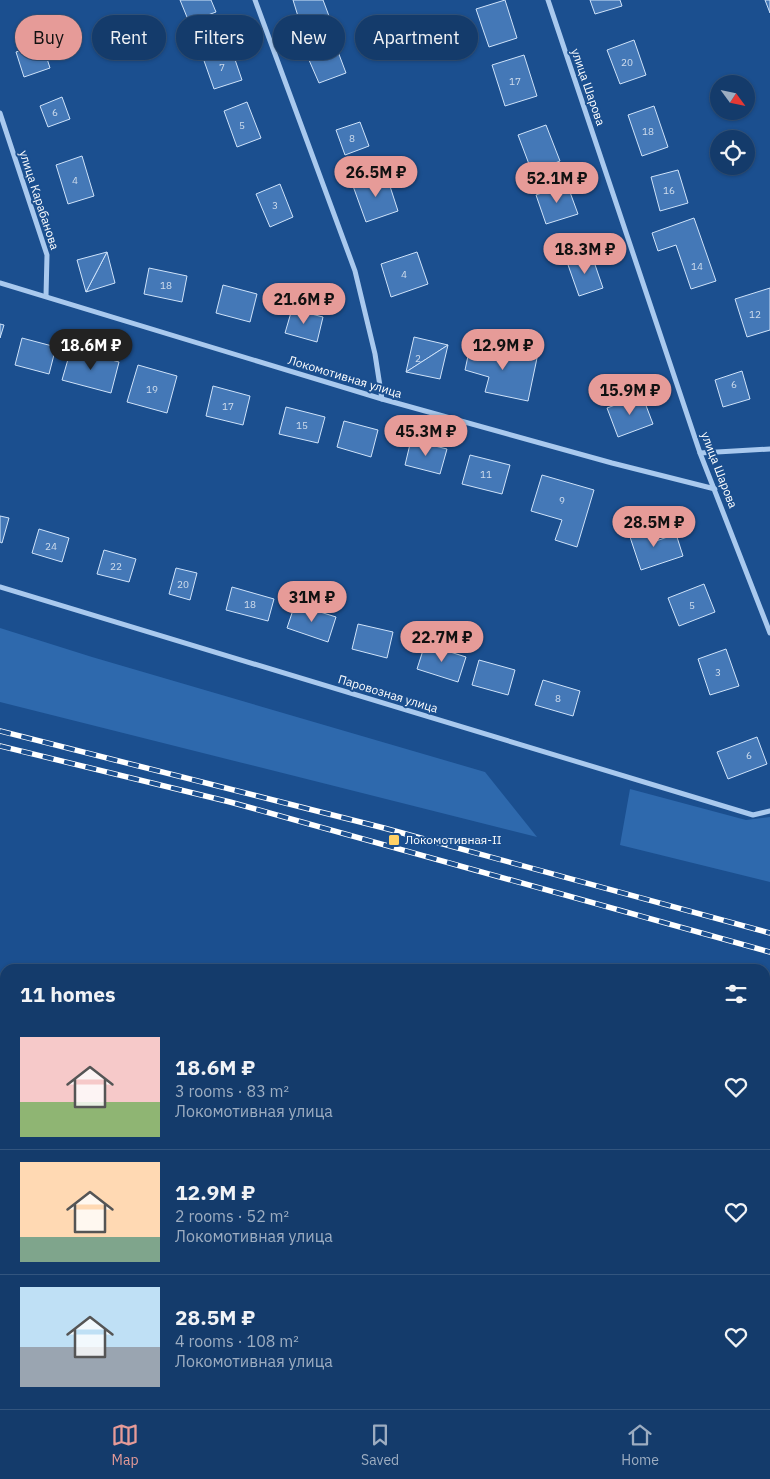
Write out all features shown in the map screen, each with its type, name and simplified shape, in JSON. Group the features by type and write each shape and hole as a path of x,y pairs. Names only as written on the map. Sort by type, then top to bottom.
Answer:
{"street":[{"path":"255,0 355,271 375,354 382,399"},
{"name":"улица Шарова","path":"548,0 700,453 770,633"},
{"name":"улица Карабанова","path":"0,112 47,255 46,296"},
{"name":"Локомотивная улица","path":"0,283 382,399 612,463 715,489"},
{"path":"700,453 770,449"},
{"name":"Паровозная улица","path":"0,587 753,815 770,811"}],"shaded area":[{"path":"0,628 92,657 485,772 537,837 0,702"},
{"path":"630,789 746,820 770,817 770,882 620,845"}],"building":[{"path":"180,0 211,0 216,12 208,15 186,15"},
{"path":"293,0 323,0 329,15 298,15"},
{"path":"505,0 517,38 489,47 476,9"},
{"path":"590,0 620,0 622,6 595,14"},
{"path":"765,0 770,0 770,13"},
{"path":"634,40 646,75 620,84 607,50"},
{"path":"524,55 537,96 505,106 492,65"},
{"path":"19,60 47,60 50,68 24,77"},
{"path":"204,60 235,60 242,80 214,89"},
{"path":"309,60 341,60 346,73 319,83"},
{"path":"62,97 70,119 48,127 40,106"},
{"path":"247,102 261,138 237,147 224,111"},
{"path":"654,106 668,147 642,156 628,115"},
{"path":"360,122 369,146 345,155 336,130"},
{"path":"546,125 560,161 532,172 518,135"},
{"path":"82,156 94,196 68,204 56,165"},
{"path":"678,170 688,203 660,211 651,177"},
{"path":"386,174 398,211 366,222 353,186"},
{"path":"280,184 293,217 270,227 256,194"},
{"path":"567,184 578,214 546,224 536,195"},
{"path":"694,218 716,281 691,289 676,245 658,251 652,233"},
{"path":"107,252 115,283 86,292"},
{"path":"107,252 86,292 77,260"},
{"path":"417,252 428,284 391,297 381,264"},
{"path":"591,253 603,288 579,296 567,262"},
{"path":"149,268 187,276 182,302 144,294"},
{"path":"223,285 257,294 250,322 216,313"},
{"path":"770,288 770,330 747,337 735,299"},
{"path":"292,309 323,317 317,342 285,333"},
{"path":"0,324 4,325 0,338"},
{"path":"414,337 448,345 406,372"},
{"path":"22,338 56,347 49,374 15,365"},
{"path":"471,342 537,358 528,401 485,392 489,377 465,370"},
{"path":"448,345 440,379 406,372"},
{"path":"71,349 119,362 111,393 62,380"},
{"path":"138,365 177,376 167,413 127,402"},
{"path":"742,371 750,399 723,407 715,380"},
{"path":"213,386 250,396 243,425 206,416"},
{"path":"642,395 653,424 618,437 607,408"},
{"path":"286,407 325,417 318,443 279,434"},
{"path":"344,421 378,430 371,457 337,447"},
{"path":"411,440 447,449 440,474 405,465"},
{"path":"470,455 510,465 502,494 462,484"},
{"path":"542,475 594,490 577,547 555,540 562,520 531,511"},
{"path":"0,516 9,518 2,543 0,542"},
{"path":"647,524 653,542 676,534 683,556 641,570 628,531"},
{"path":"39,529 69,538 62,562 32,553"},
{"path":"104,550 136,559 129,582 97,574"},
{"path":"176,568 197,573 190,600 169,594"},
{"path":"704,584 715,612 679,626 668,598"},
{"path":"232,587 274,599 268,621 226,610"},
{"path":"295,604 336,617 328,642 287,628"},
{"path":"358,624 393,632 387,658 352,649"},
{"path":"425,644 466,657 458,682 417,669"},
{"path":"726,649 739,686 710,695 698,659"},
{"path":"479,660 515,670 508,695 472,685"},
{"path":"543,680 580,691 573,716 535,705"},
{"path":"757,737 767,764 728,779 717,752"}],"railway":[{"path":"0,731 384,828 770,933"},
{"path":"0,746 230,802 770,952"}],"place":[{"name":"Локомотивная-II","path":"394,840"}]}
